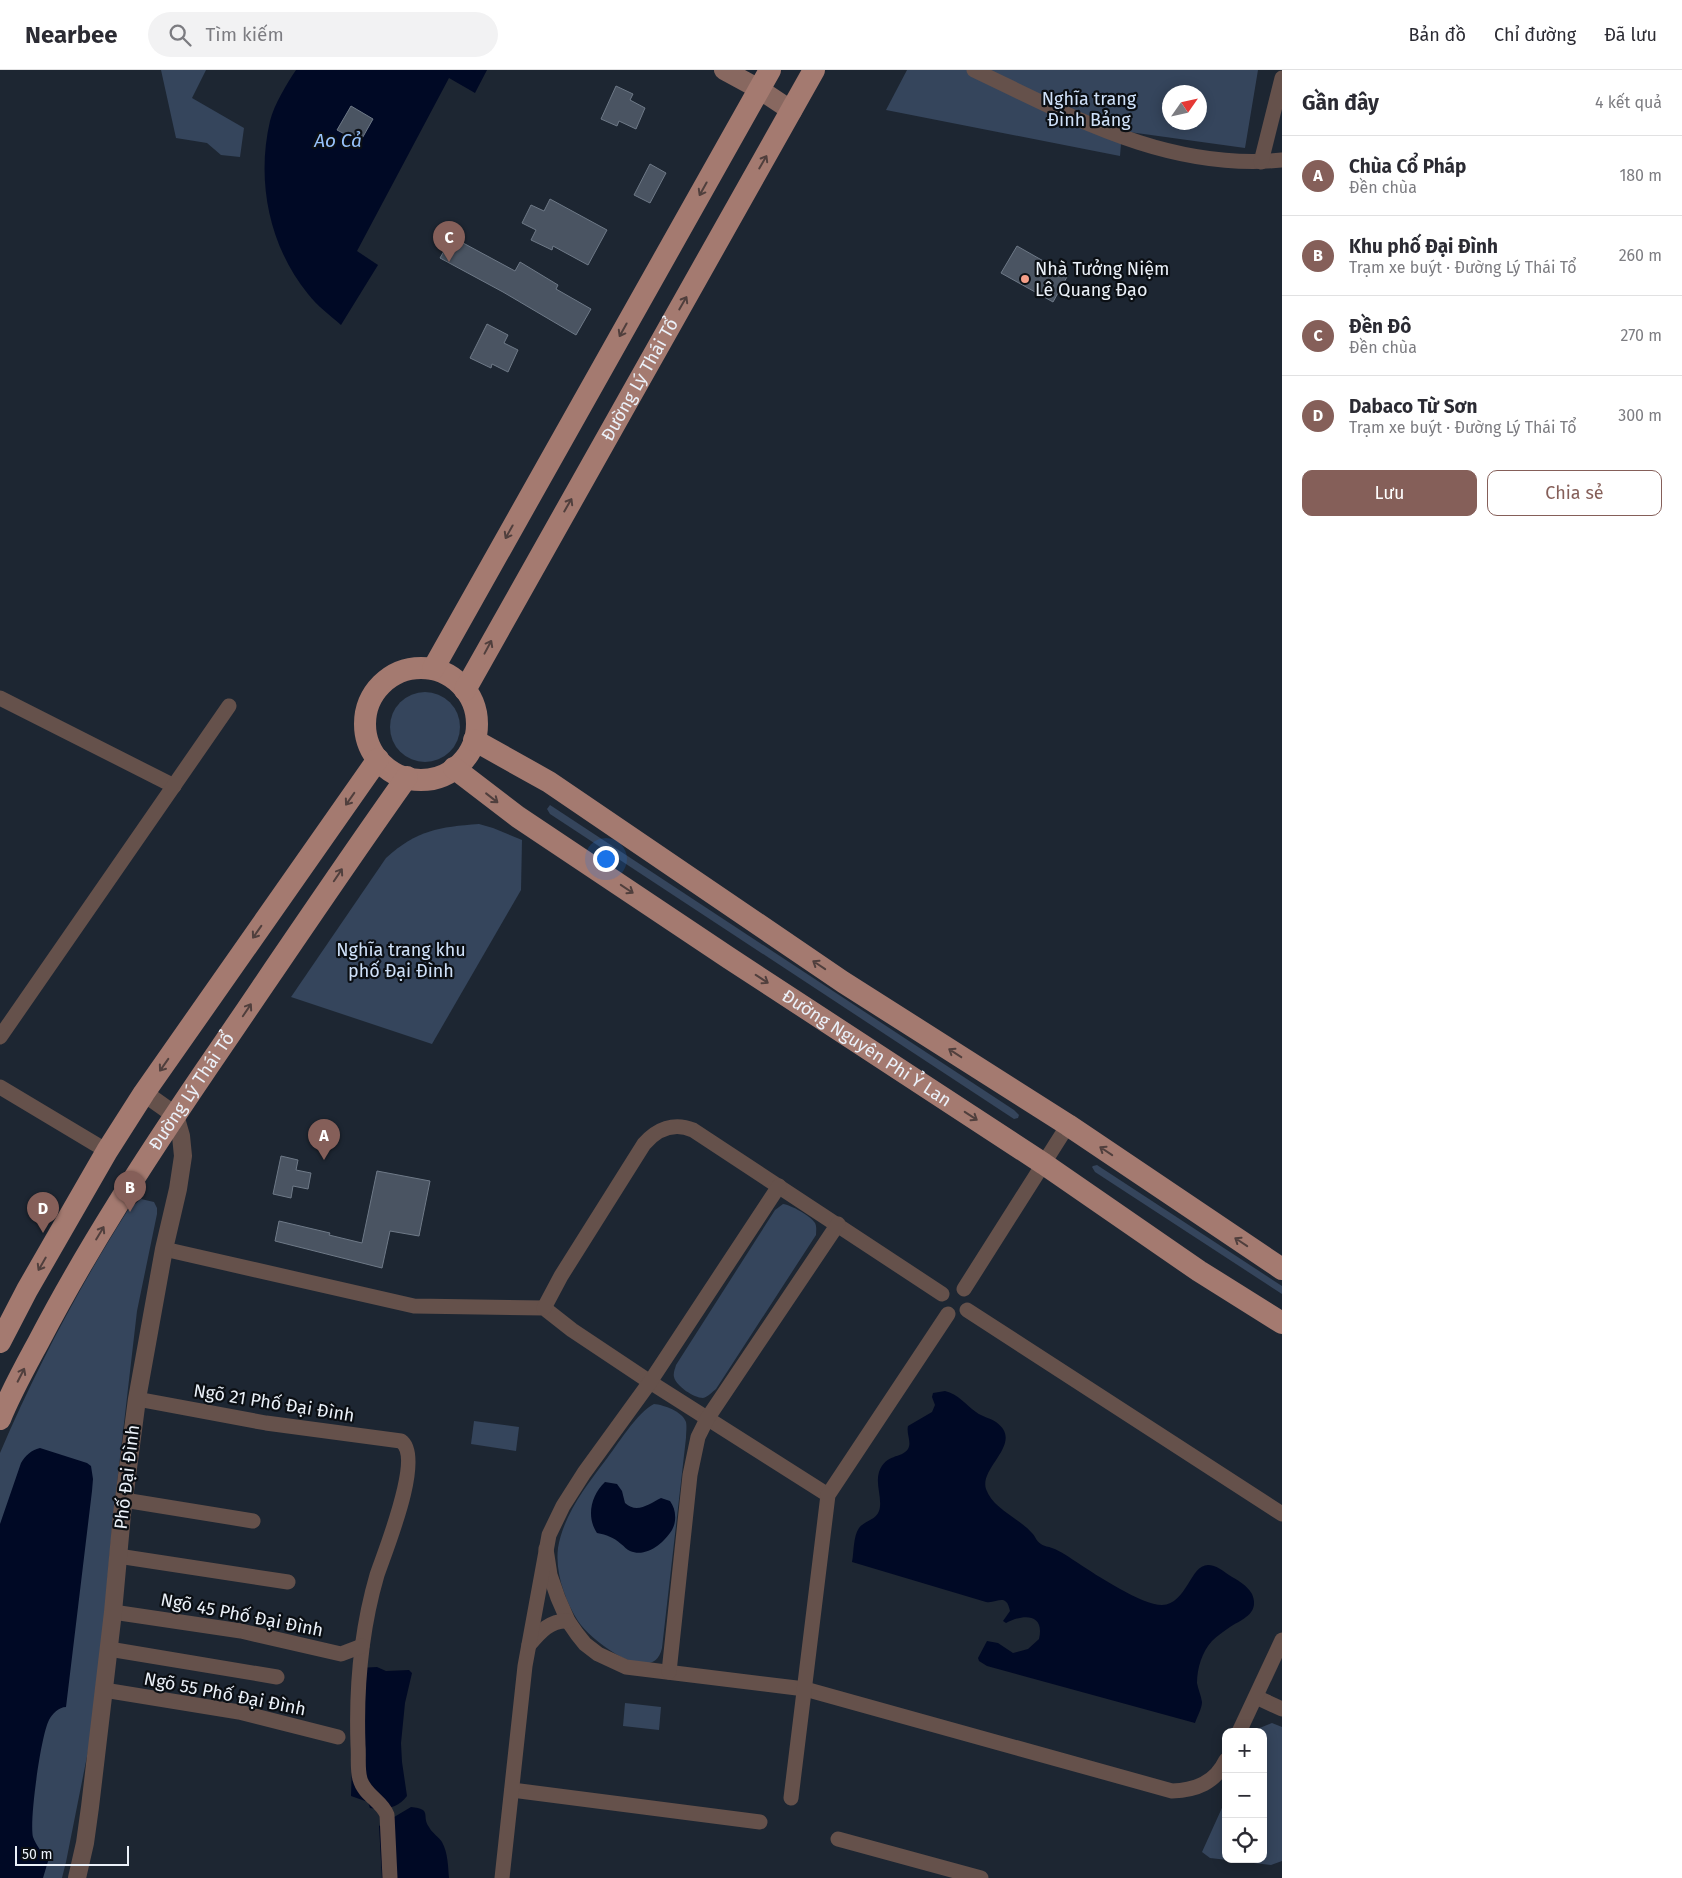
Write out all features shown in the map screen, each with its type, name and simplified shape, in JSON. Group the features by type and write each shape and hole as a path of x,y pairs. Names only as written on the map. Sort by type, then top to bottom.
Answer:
{"main road":[{"path":"724,70 765,80 792,110"},
{"name":"Đường Lý Thái Tổ","path":"465,690 814,70"},
{"path":"433,669 765,80"},
{"path":"410,669 433,669 451,677 465,690 475,710 476,729 474,740 465,758 454,768 434,778 406,777 391,770 378,759 367,739 365,728 367,710 373,694 384,682 399,672 410,669"},
{"path":"474,740 548,782 843,982 1068,1126 1282,1269"},
{"name":"Đường Lý Thái Tổ","path":"0,1342 27,1290 107,1151 144,1093 378,759"},
{"name":"Đường Nguyên Phi Ỷ Lan","path":"454,768 518,817 738,964 1044,1164 1199,1270 1282,1323"},
{"name":"Đường Lý Thái Tổ","path":"0,1420 62,1295 114,1210 175,1115 406,777"}],"street":[{"path":"974,70 1094,127 1168,152 1229,162 1282,160"},
{"path":"1261,162 1282,78"},
{"path":"0,698 174,786"},
{"path":"0,1037 229,706"},
{"path":"0,1086 107,1151"},
{"path":"144,1093 175,1115"},
{"name":"Phố Đại Đình","path":"77,1878 85,1844 137,1400 183,1156 175,1115"},
{"path":"544,1308 561,1276 639,1152 650,1137 666,1128 677,1126 694,1130 942,1294"},
{"path":"964,1289 1068,1126"},
{"path":"502,1878 525,1666 549,1535 584,1473 650,1382 779,1186"},
{"path":"669,1672 690,1475 698,1437 707,1419 838,1224"},
{"path":"164,1249 414,1306 544,1308 572,1330 650,1382 828,1495"},
{"path":"954,1286 964,1289 969,1296 967,1310 960,1315 948,1314 941,1304 942,1294 945,1290 954,1286"},
{"path":"967,1310 1282,1514"},
{"path":"792,1798 828,1495 948,1314"},
{"name":"Ngõ 21 Phố Đại Đình","path":"137,1400 266,1422 401,1441 405,1444 409,1455 404,1494 377,1576 363,1632 362,1646"},
{"path":"124,1500 253,1521"},
{"path":"546,1550 550,1575 568,1621 585,1644 598,1654 626,1667 805,1689 1172,1792 1191,1790 1209,1781 1222,1767"},
{"path":"118,1556 288,1582"},
{"name":"Ngõ 45 Phố Đại Đình","path":"113,1612 241,1631 341,1654 362,1646"},
{"path":"529,1646 547,1626 555,1622 568,1621"},
{"path":"1241,1728 1256,1697 1277,1668 1282,1640"},
{"path":"362,1646 357,1722 360,1778 363,1788 384,1807 387,1815 390,1878"},
{"path":"109,1648 278,1676"},
{"name":"Ngõ 55 Phố Đại Đình","path":"104,1690 238,1712 338,1737"},
{"path":"1256,1697 1282,1709"},
{"path":"512,1790 760,1822"},
{"path":"838,1839 981,1878"}],"green space":[{"path":"161,70 206,70 192,98 244,128 240,157 221,155 207,143 176,138"},
{"name":"Nghĩa trang Đình Bảng","path":"907,70 1258,70 1245,148 1122,131 1120,156 886,110"},
{"path":"432,692 445,698 454,707 458,713 460,727 458,741 450,752 439,760 418,762 411,760 400,752 392,741 390,720 392,713 400,702 411,694"},
{"path":"550,805 1014,1110 1019,1115 1018,1118 1014,1119 550,814 547,809"},
{"name":"Nghĩa trang khu phố Đại Đình","path":"479,824 522,840 521,890 432,1044 291,997 386,858 408,841 429,832"},
{"path":"1097,1165 1282,1286 1282,1294 1095,1172 1092,1167"},
{"path":"141,1199 154,1202 157,1214 137,1311 113,1518 96,1711 66,1862 62,1878 0,1878 0,1453 28,1390 75,1299 128,1210"},
{"path":"783,1204 791,1206 813,1220 816,1226 816,1235 716,1389 703,1398 695,1396 682,1388 675,1380 676,1365 775,1210"},
{"path":"654,1404 667,1407 684,1418 686,1422 686,1438 662,1648 656,1659 647,1664 621,1657 594,1639 584,1629 573,1613 565,1595 557,1557 565,1524 576,1502 628,1430 641,1414"},
{"path":"474,1421 519,1427 516,1451 471,1444"},
{"path":"625,1703 661,1707 659,1730 623,1726"},
{"path":"1272,1723 1282,1727 1282,1861 1271,1865 1254,1863 1267,1863 1267,1728 1260,1728"},
{"path":"1222,1808 1222,1859 1210,1858 1202,1852"}],"water":[{"name":"Ao Cả","path":"296,70 487,70 475,93 449,78 357,251 378,265 341,325 319,306 295,275 275,234 269,212 265,167 270,121 278,101"},
{"path":"945,1391 958,1397 978,1414 996,1422 1004,1430 1006,1438 1004,1447 989,1472 986,1489 989,1496 1000,1508 1027,1528 1038,1542 1044,1546 1055,1549 1131,1595 1153,1604 1162,1605 1170,1603 1183,1592 1197,1571 1208,1565 1222,1570 1242,1583 1250,1591 1254,1601 1252,1611 1214,1639 1208,1645 1203,1655 1199,1666 1197,1683 1202,1704 1195,1723 987,1666 979,1661 978,1658 987,1641 998,1643 1013,1653 1028,1649 1039,1639 1040,1630 1036,1620 1025,1617 1006,1623 1003,1621 1010,1611 1004,1600 986,1602 852,1562 857,1531 879,1511 878,1477 882,1466 889,1459 902,1454 908,1449 908,1426 932,1412 935,1405 932,1397 933,1393"},
{"path":"40,1448 91,1466 92,1491 66,1707 54,1713 49,1720 39,1759 34,1797 33,1837 40,1849 49,1858 43,1878 0,1878 0,1524 21,1463 34,1450"},
{"path":"605,1482 617,1484 622,1491 625,1503 634,1508 643,1507 661,1498 670,1501 675,1511 675,1523 664,1540 648,1551 636,1553 613,1538 597,1533 592,1520 592,1506 596,1493"},
{"path":"377,1667 386,1671 409,1670 412,1673 405,1703 401,1743 407,1796 395,1806 380,1809 370,1808 368,1802 351,1796 354,1701 358,1668"},
{"path":"411,1807 424,1811 429,1827 442,1842 447,1855 449,1878 382,1878 379,1826"}],"building":[{"path":"616,86 633,94 630,100 645,108 636,129 619,121 617,126 601,119"},
{"path":"351,106 373,119 360,142 337,130"},
{"path":"650,164 666,173 650,203 634,195"},
{"path":"550,199 607,230 588,265 553,246 552,250 531,240 536,230 522,223 531,205 544,211"},
{"path":"452,237 515,271 520,262 558,285 556,289 591,309 576,335 440,258"},
{"path":"1017,246 1068,275 1053,302 1001,273"},
{"path":"487,324 508,335 504,343 518,350 508,372 492,364 491,368 470,358"},
{"path":"281,1156 298,1160 296,1170 311,1173 308,1189 293,1186 291,1198 273,1194"},
{"path":"377,1171 430,1181 419,1236 390,1231 382,1268 275,1241 279,1221 362,1243"}],"place":[{"name":"Đền Đô","path":"449,262"},
{"name":"Nhà Tưởng Niệm Lê Quang Đạo","path":"1025,279"},
{"name":"Chùa Cổ Pháp","path":"324,1160"},
{"name":"Khu phố Đại Đình","path":"130,1212"},
{"name":"Dabaco Từ Sơn","path":"43,1233"}]}
